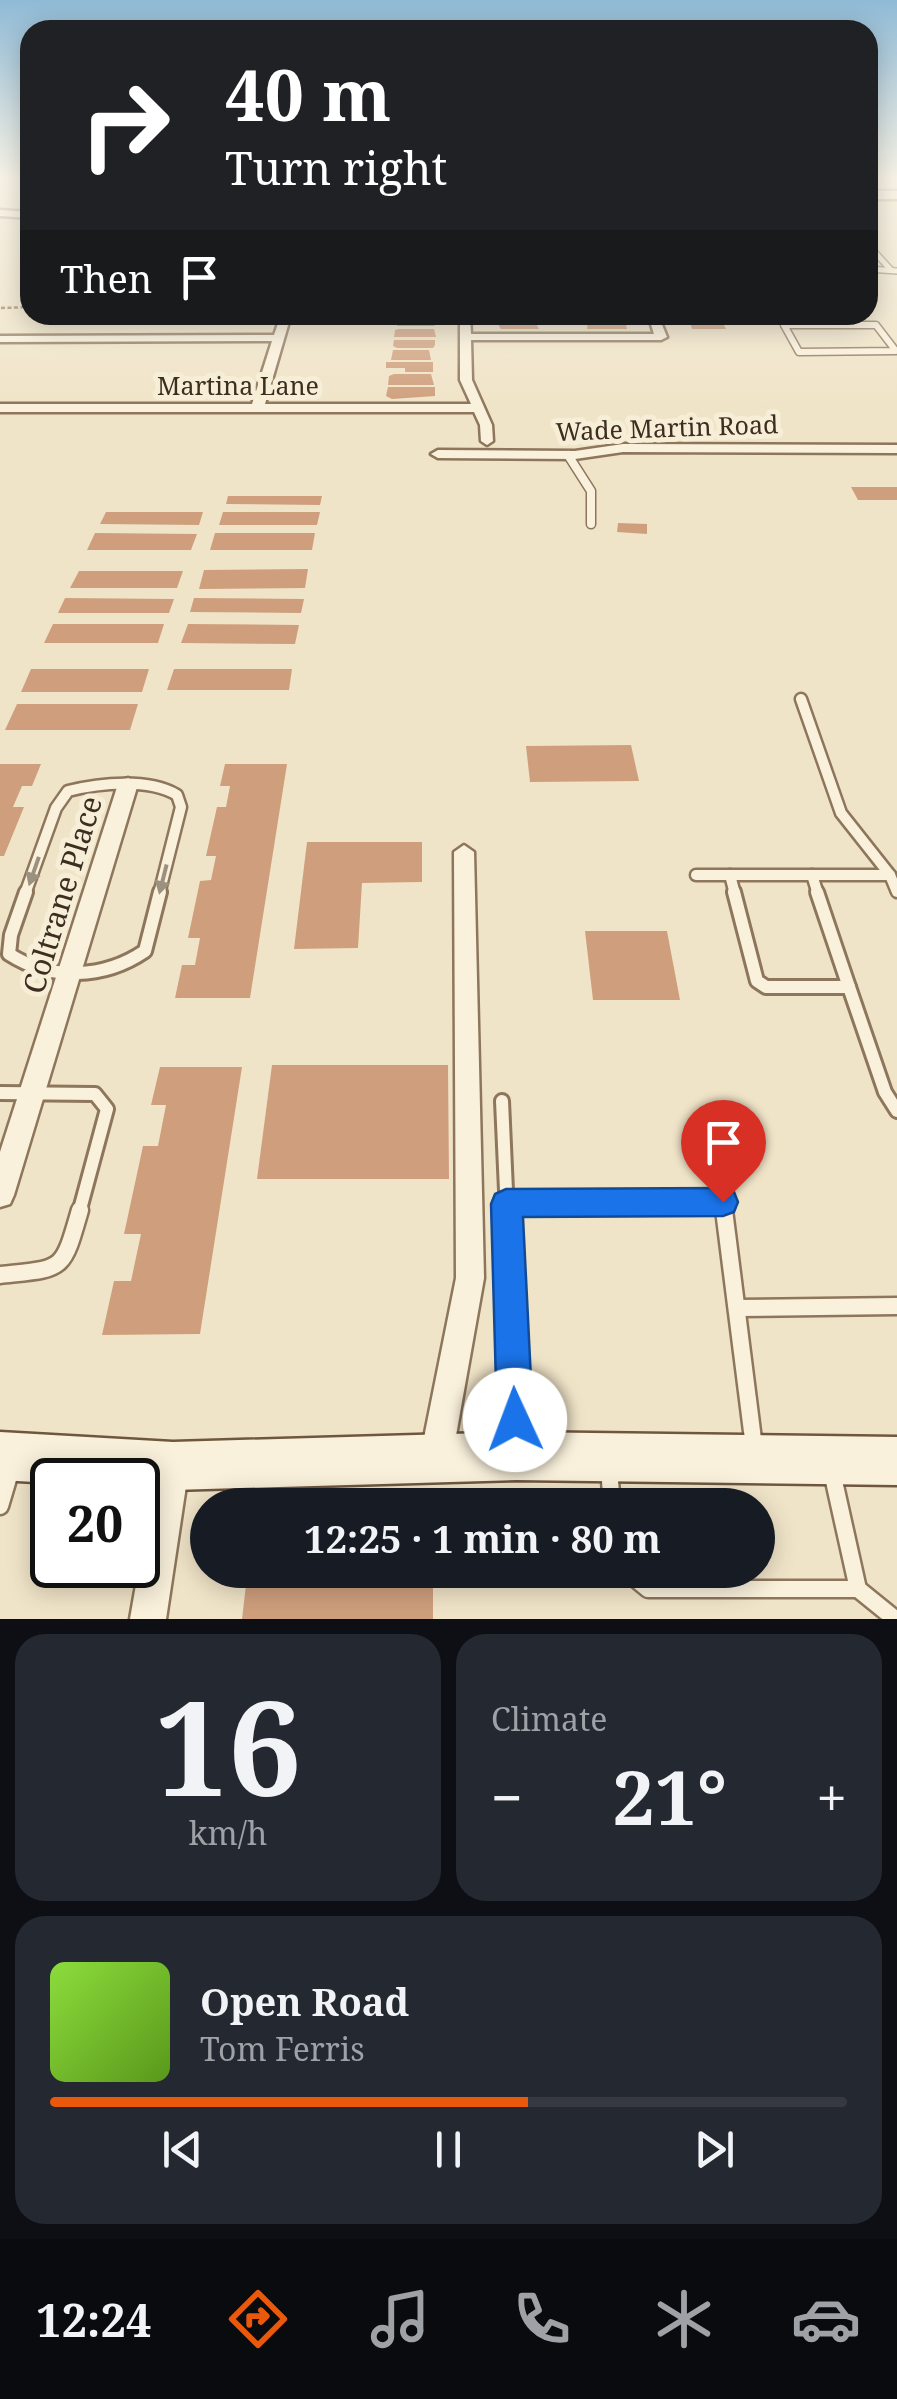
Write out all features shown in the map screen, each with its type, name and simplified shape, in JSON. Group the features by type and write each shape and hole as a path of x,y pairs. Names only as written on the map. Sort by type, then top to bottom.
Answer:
{"main road":[{"path":"7,1456 173,1466 516,1456 610,1481 756,1460 897,1461"}],"street":[{"path":"257,409 283,325"},
{"path":"465,325 466,380 486,425 487,442"},
{"path":"465,338 661,337 656,325"},
{"path":"0,339 280,338"},
{"name":"Martina Lane","path":"0,408 476,408"},
{"name":"Wade Martin Road","path":"438,454 568,455 624,448 897,449"},
{"name":"Coltrane Place","path":"0,1195 128,784"},
{"path":"436,1458 470,1278 464,852"},
{"path":"148,1619 173,1466"}],"lane":[{"path":"784,325 876,325 896,352 799,352 784,325"},
{"path":"568,455 572,467 592,486 596,499 591,524"},
{"path":"800,699 841,813 890,875 897,892"},
{"path":"128,784 165,788 177,795 180,808 145,952 110,972 72,972 18,961 9,954 12,935 56,808 68,791 78,787 128,784"},
{"path":"696,875 890,875"},
{"path":"730,875 760,985 849,987"},
{"path":"812,875 885,1092 897,1111"},
{"path":"0,1093 95,1094 107,1108 67,1256 54,1269 0,1274"},
{"path":"502,1100 516,1456"},
{"path":"506,1204 723,1202 740,1308 756,1460"},
{"path":"740,1308 897,1306"},
{"path":"0,1506 7,1456"},
{"path":"829,1462 858,1590"},
{"path":"647,1588 858,1590 895,1619"}],"building":[{"path":"498,325 537,325 539,329 501,329"},
{"path":"587,325 626,325 627,329 587,329"},
{"path":"691,325 724,325 726,329 692,329"},
{"path":"399,329 434,329 436,337 394,337"},
{"path":"394,340 435,340 435,345 397,348 393,346"},
{"path":"393,350 429,350 431,360 391,360"},
{"path":"386,362 433,362 433,372 386,368"},
{"path":"431,374 434,385 388,385 389,376"},
{"path":"388,387 435,387 435,396 392,399 386,396"},
{"path":"851,487 897,487 897,500 858,500"},
{"path":"228,496 322,496 320,505 226,504"},
{"path":"106,512 203,512 199,525 100,524"},
{"path":"223,512 320,512 317,525 219,525"},
{"path":"618,523 647,524 647,534 617,532"},
{"path":"95,533 197,534 191,550 87,550"},
{"path":"215,533 315,533 312,550 210,550"},
{"path":"308,569 305,588 199,589 204,570"},
{"path":"79,571 183,571 177,588 70,588"},
{"path":"65,598 174,599 169,613 58,613"},
{"path":"194,598 304,599 301,613 190,612"},
{"path":"53,624 164,624 158,643 44,643"},
{"path":"188,624 299,625 295,644 181,643"},
{"path":"31,669 149,669 142,692 21,692"},
{"path":"174,669 292,669 289,690 167,690"},
{"path":"17,704 138,704 130,730 5,730"},
{"path":"631,745 639,781 530,782 526,746"},
{"path":"0,764 41,764 32,786 22,786 13,807 24,807 4,856 0,856"},
{"path":"225,764 287,764 250,998 175,998 182,965 195,965 200,938 188,938 200,881 211,880 216,856 206,856 217,807 226,807 230,786 220,786"},
{"path":"307,842 422,842 422,882 362,883 358,948 294,949"},
{"path":"585,931 667,931 680,1000 593,1000"},
{"path":"272,1065 448,1065 449,1179 257,1179"},
{"path":"160,1067 242,1067 200,1334 102,1335 114,1281 131,1281 141,1234 124,1234 143,1146 158,1146 166,1105 151,1105"},
{"path":"246,1588 433,1588 433,1619 242,1619"}],"route":[{"path":"515,1420 506,1204 723,1202"}]}
